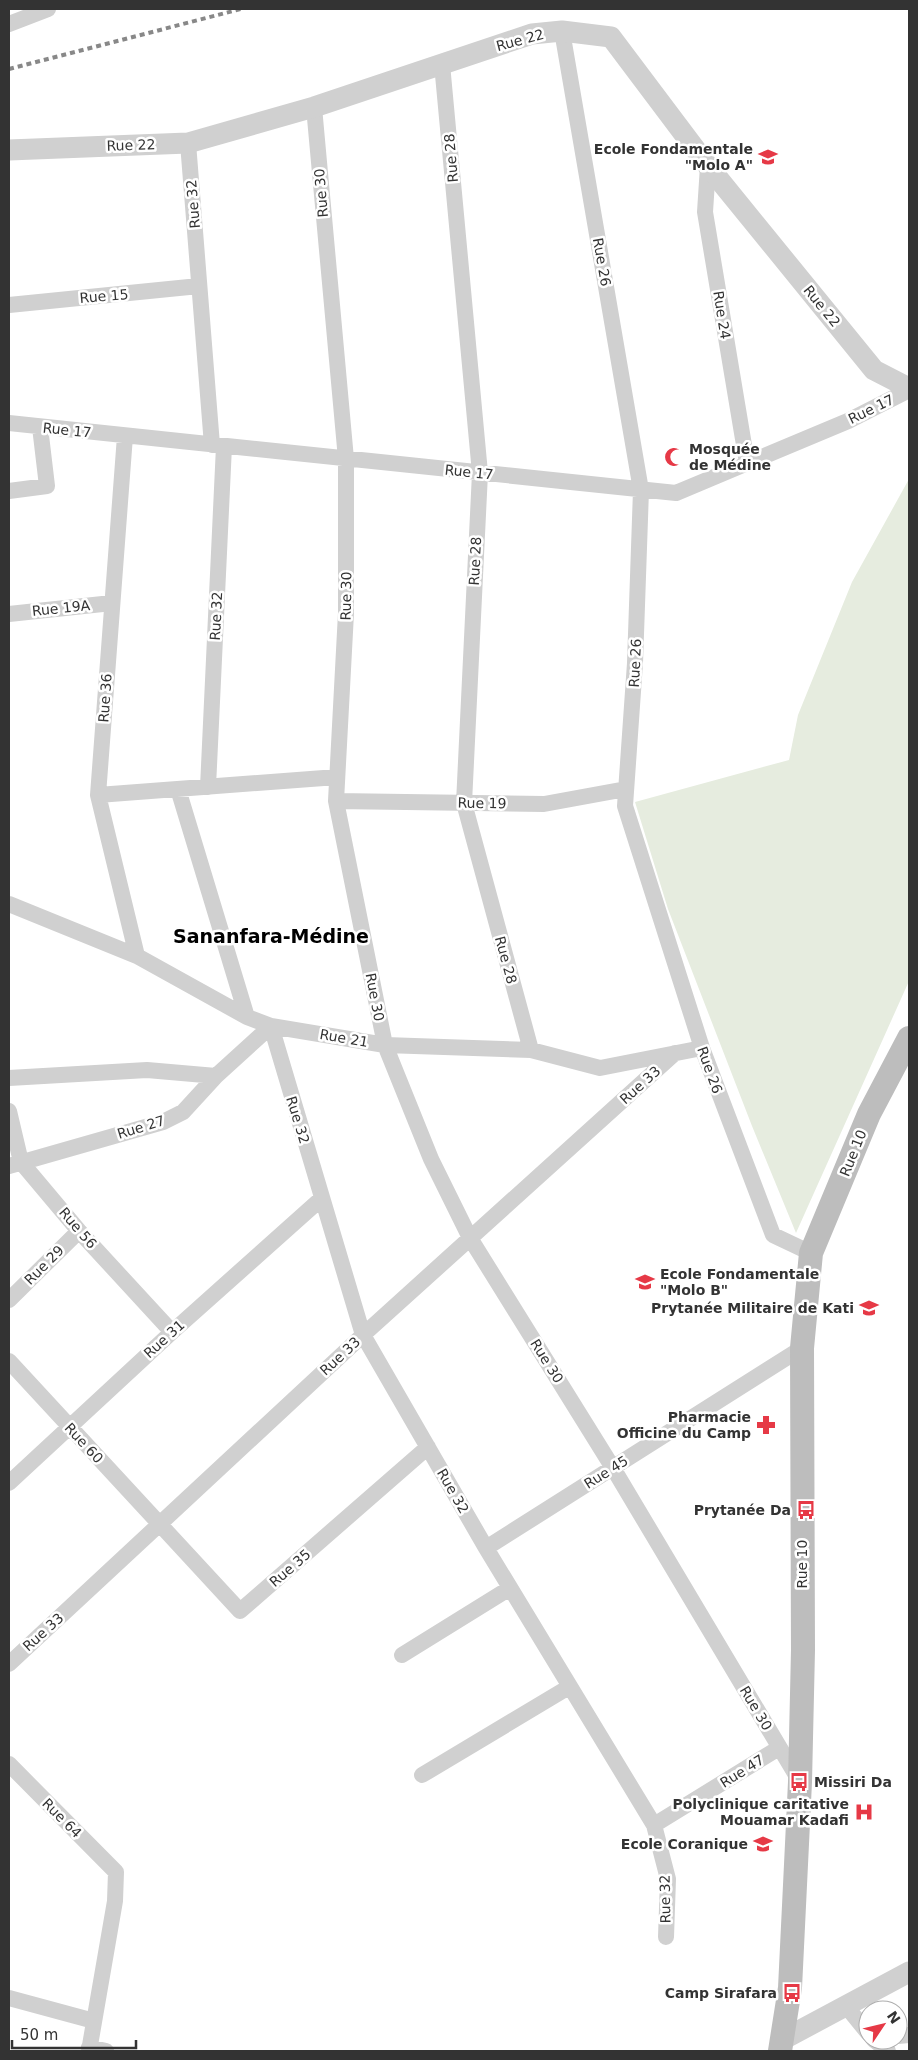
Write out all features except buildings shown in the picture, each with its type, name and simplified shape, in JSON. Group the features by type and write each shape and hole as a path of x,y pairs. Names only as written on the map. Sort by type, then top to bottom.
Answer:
{"main road":[{"name":"Rue 10","path":"781,2046 790,1988 800,1782 803,1650 802,1348 811,1253 869,1114 909,1038"}],"street":[{"path":"9,24 48,9"},
{"name":"Rue 22","path":"9,150 188,143 314,107 532,34 562,31 611,37 708,166 874,370 909,389"},
{"name":"Rue 26","path":"562,31 641,490 635,663 625,806 702,1048 773,1235 811,1253"},
{"name":"Rue 28","path":"442,64 480,473 464,803 531,1050"},
{"name":"Rue 30","path":"314,107 346,459 346,613 336,801 385,1045 430,1158 470,1238 613,1468 800,1782"},
{"name":"Rue 32","path":"188,143 200,286 218,445 208,786"},
{"name":"Rue 24","path":"708,166 705,212 747,463"},
{"name":"Rue 15","path":"9,305 200,286"},
{"name":"Rue 17","path":"9,423 676,493 848,421 909,389"},
{"path":"9,491 47,486 40,427"},
{"name":"Rue 36","path":"125,436 98,794 136,956"},
{"name":"Rue 19A","path":"9,614 112,603"},
{"path":"98,794 337,777"},
{"path":"178,789 247,1016"},
{"name":"Rue 19","path":"336,801 544,804 626,789"},
{"name":"Rue 21","path":"9,904 136,956 247,1016 271,1026 385,1045 531,1050 600,1068 702,1048"},
{"name":"Rue 32","path":"271,1026 362,1335 486,1548 654,1825 668,1879 666,1937"},
{"name":"Rue 27","path":"15,1164 163,1122 183,1112 216,1076 271,1026"},
{"name":"Rue 33","path":"9,1664 161,1525 362,1335 675,1053"},
{"path":"9,1078 147,1070 216,1076"},
{"name":"Rue 56","path":"9,1111 15,1164 172,1332"},
{"name":"Rue 31","path":"9,1483 172,1332 322,1198"},
{"name":"Rue 29","path":"9,1300 79,1231"},
{"name":"Rue 45","path":"486,1548 802,1348"},
{"name":"Rue 60","path":"9,1361 161,1525"},
{"name":"Rue 35","path":"161,1525 240,1612 428,1447"},
{"path":"402,1655 510,1588"},
{"path":"422,1775 569,1687"},
{"name":"Rue 47","path":"654,1825 780,1748"},
{"name":"Rue 64","path":"9,1764 116,1872 115,1901 94,2021"},
{"path":"781,2046 846,2006 909,1972"},
{"path":"9,1998 94,2021 89,2049 106,2051"},
{"path":"846,2006 858,2021"}],"shaded area":[{"path":"909,479 909,981 796,1233 752,1126 668,909 635,802 789,760 798,715 852,582"}],"railway":[{"path":"9,69 241,9"}],"place":[{"name":"Ecole Fondamentale \"Molo A\"","path":"768,157"},
{"name":"Mosquée de Médine","path":"674,457"},
{"name":"Ecole Fondamentale \"Molo B\"","path":"645,1282"},
{"name":"Prytanée Militaire de Kati","path":"869,1308"},
{"name":"Pharmacie Officine du Camp","path":"766,1425"},
{"name":"Prytanée Da","path":"806,1510"},
{"name":"Missiri Da","path":"799,1782"},
{"name":"Polyclinique caritative Mouamar Kadafi","path":"864,1812"},
{"name":"Ecole Coranique","path":"763,1844"},
{"name":"Camp Sirafara","path":"792,1993"}],"district":[{"name":"Sananfara-Médine","path":"271,936"}]}
